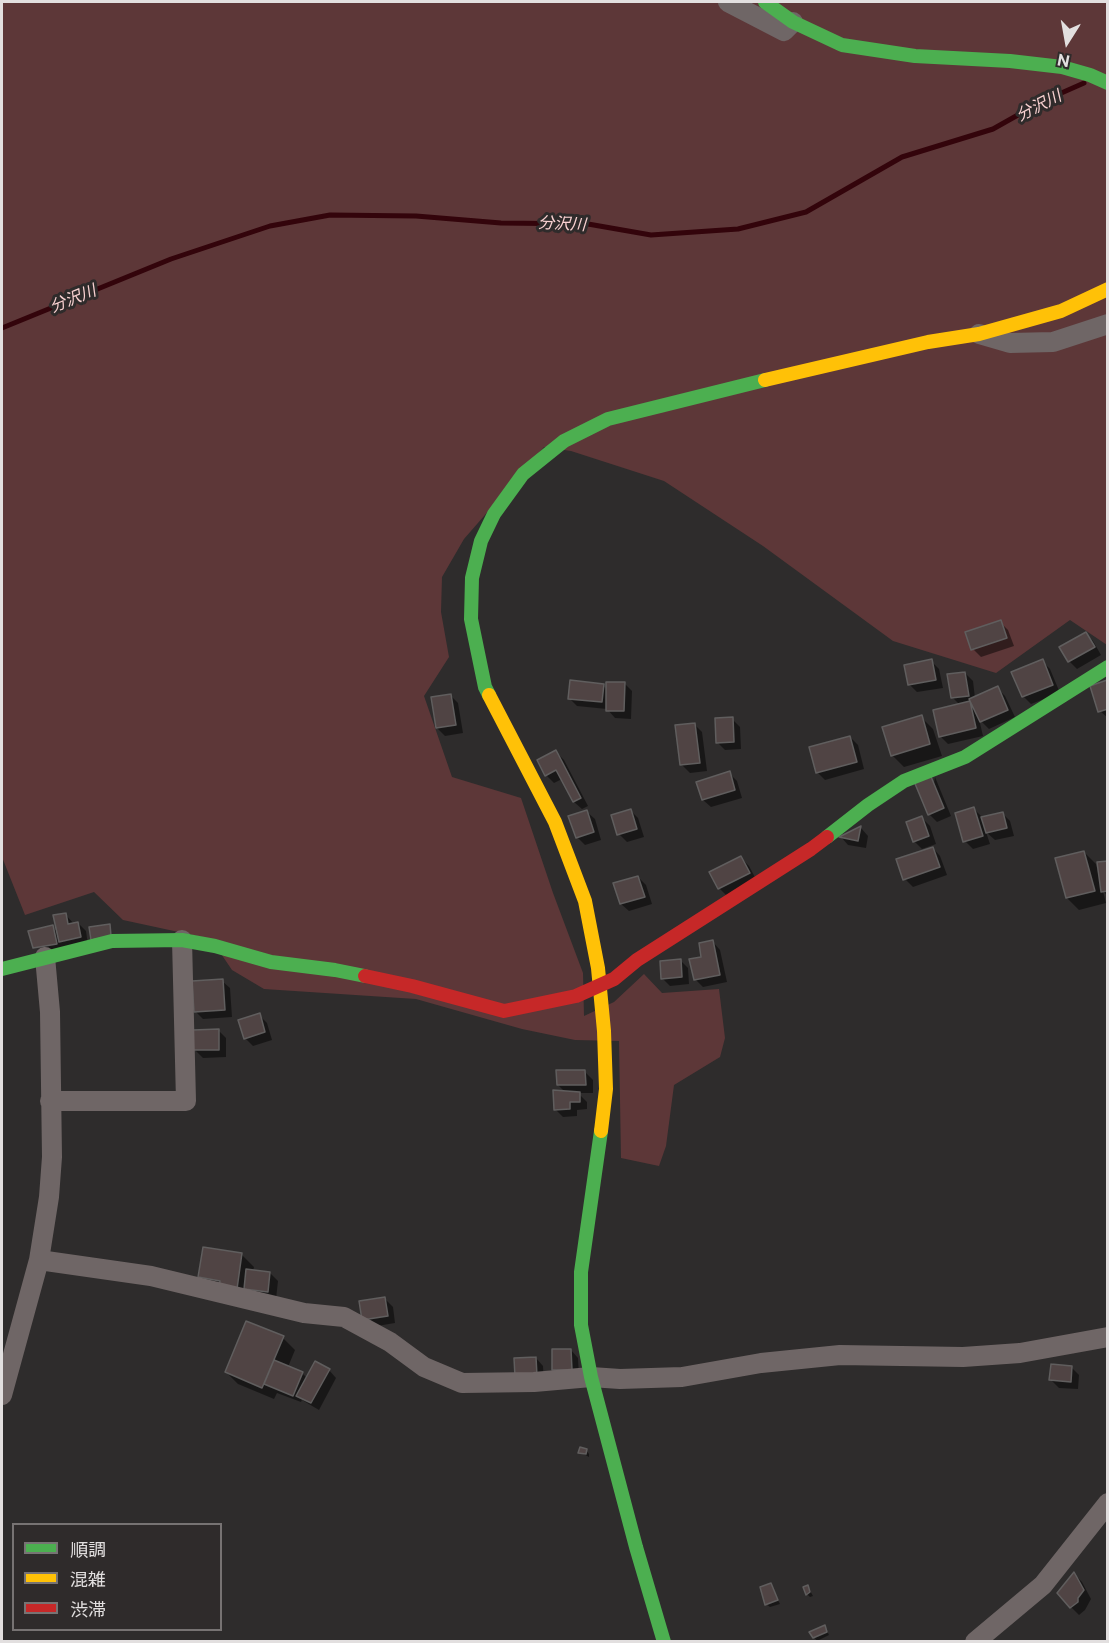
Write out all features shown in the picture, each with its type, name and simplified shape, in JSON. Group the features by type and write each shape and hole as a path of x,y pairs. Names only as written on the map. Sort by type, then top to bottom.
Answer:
{"street":[{"path":"728,2 784,31 793,22"},
{"path":"765,2 793,22 842,45 915,56 1010,61 1062,67 1090,75 1107,83"},
{"path":"664,1641 636,1547 591,1377 581,1325 581,1272 606,1089 601,985 585,901 555,822 485,687 471,619 472,578 481,541 494,514 523,474 564,441 608,419 674,401 917,345 979,334 1061,311 1107,289"},
{"path":"979,334 1010,343 1053,342 1107,324"},
{"path":"2,969 112,942 182,940 215,946 271,962 335,970 412,986 504,1011 576,996 614,979 637,960 811,849 868,805 904,781 964,757 1107,667"},
{"path":"50,1101 186,1101 182,940"},
{"path":"2,1395 39,1260 51,1177 50,1012 45,957"},
{"path":"39,1260 151,1276 304,1313 344,1317 390,1342 424,1368 462,1383 534,1382 591,1377 620,1379 682,1377 761,1363 840,1355 963,1357 1020,1353 1107,1337"},
{"path":"975,1641 1043,1585 1107,1503"}],"shaded area":[{"path":"2,2 1107,2 1107,645 1070,620 996,673 893,641 763,546 664,481 571,451 544,447 464,539 442,577 441,612 449,657 424,696 452,777 521,798 583,973 584,1016 614,1002 644,974 662,993 719,989 725,1038 720,1057 674,1085 666,1146 659,1166 621,1158 619,1041 575,1040 522,1029 416,999 264,989 232,970 211,939 123,920 94,892 25,915 2,857"}],"building":[{"path":"1001,620 1007,638 971,650 965,632"},
{"path":"1086,632 1095,647 1068,662 1059,647"},
{"path":"932,659 936,680 908,685 904,665"},
{"path":"1043,659 1053,685 1022,697 1011,672"},
{"path":"965,672 969,696 951,698 947,674"},
{"path":"570,680 604,684 602,702 568,699"},
{"path":"1107,680 1108,709 1098,712 1090,686"},
{"path":"606,682 625,682 624,711 606,711"},
{"path":"998,686 1008,710 980,722 969,699"},
{"path":"451,694 456,725 436,728 431,697"},
{"path":"970,701 976,728 939,737 933,710"},
{"path":"922,715 930,744 891,756 882,727"},
{"path":"733,717 734,742 716,743 715,718"},
{"path":"695,723 700,763 680,765 675,725"},
{"path":"850,736 857,762 816,773 809,747"},
{"path":"556,750 581,798 573,802 556,770 545,776 537,760"},
{"path":"927,767 944,808 928,815 911,774"},
{"path":"730,771 735,790 702,800 696,782"},
{"path":"974,807 983,836 963,842 955,813"},
{"path":"631,809 637,829 617,835 611,815"},
{"path":"587,810 594,832 576,838 568,816"},
{"path":"1003,812 1007,828 986,833 981,817"},
{"path":"922,816 929,836 913,842 906,822"},
{"path":"861,826 858,841 839,837"},
{"path":"933,847 940,867 903,880 896,859"},
{"path":"1084,851 1095,891 1066,898 1055,858"},
{"path":"741,856 750,873 718,889 709,872"},
{"path":"1108,861 1108,891 1101,892 1097,862"},
{"path":"638,876 645,897 620,904 613,883"},
{"path":"66,913 68,924 78,922 81,937 59,942 53,915"},
{"path":"110,924 111,936 91,940 89,927"},
{"path":"53,925 57,944 33,948 28,931"},
{"path":"713,940 720,975 694,980 689,959 701,957 699,943"},
{"path":"681,959 682,977 661,979 660,961"},
{"path":"223,979 225,1010 194,1012 192,981"},
{"path":"260,1013 265,1032 244,1039 238,1020"},
{"path":"219,1029 219,1050 193,1050 193,1030"},
{"path":"556,1070 585,1070 586,1085 557,1085"},
{"path":"553,1090 580,1092 580,1102 570,1102 570,1109 554,1110"},
{"path":"203,1247 242,1253 237,1289 219,1286 220,1281 198,1277"},
{"path":"246,1269 270,1272 268,1292 244,1289"},
{"path":"385,1297 388,1316 362,1320 359,1301"},
{"path":"246,1321 284,1336 262,1388 225,1372"},
{"path":"552,1349 571,1349 572,1370 552,1370"},
{"path":"536,1357 537,1376 515,1377 514,1358"},
{"path":"274,1360 303,1372 293,1396 264,1384"},
{"path":"315,1361 330,1369 311,1403 296,1396"},
{"path":"1051,1364 1072,1366 1071,1382 1049,1380"},
{"path":"580,1447 587,1449 586,1454 578,1453"},
{"path":"1074,1572 1084,1590 1078,1602 1070,1608 1057,1593"},
{"path":"771,1583 778,1600 765,1605 760,1587"},
{"path":"808,1585 810,1592 806,1595 803,1587"},
{"path":"825,1625 827,1632 813,1638 809,1632"}],"waterway":[{"name":"分沢川","path":"2,328 171,259 270,226 330,215 416,216 501,223 588,224 651,235 738,229 806,212 902,157 993,129 1041,102 1084,83"}],"traffic: fast":[{"path":"765,2 793,22 842,45 915,56 1010,61 1062,67 1108,83"},
{"path":"489,695 485,687 471,619 472,578 481,541 494,514 523,474 564,441 608,419 765,380"},
{"path":"827,837 904,781 965,757 1108,667"},
{"path":"2,969 112,941 182,940 215,946 271,962 365,976"},
{"path":"601,1131 581,1272 581,1325 591,1377 664,1642"}],"traffic: slow":[{"path":"765,380 928,342 979,334 1061,311 1108,289"},
{"path":"489,695 555,822 585,901 598,968 604,1031 606,1089 601,1131"}],"traffic: jam":[{"path":"365,976 504,1011 576,996 614,979 637,960 827,837"}]}
